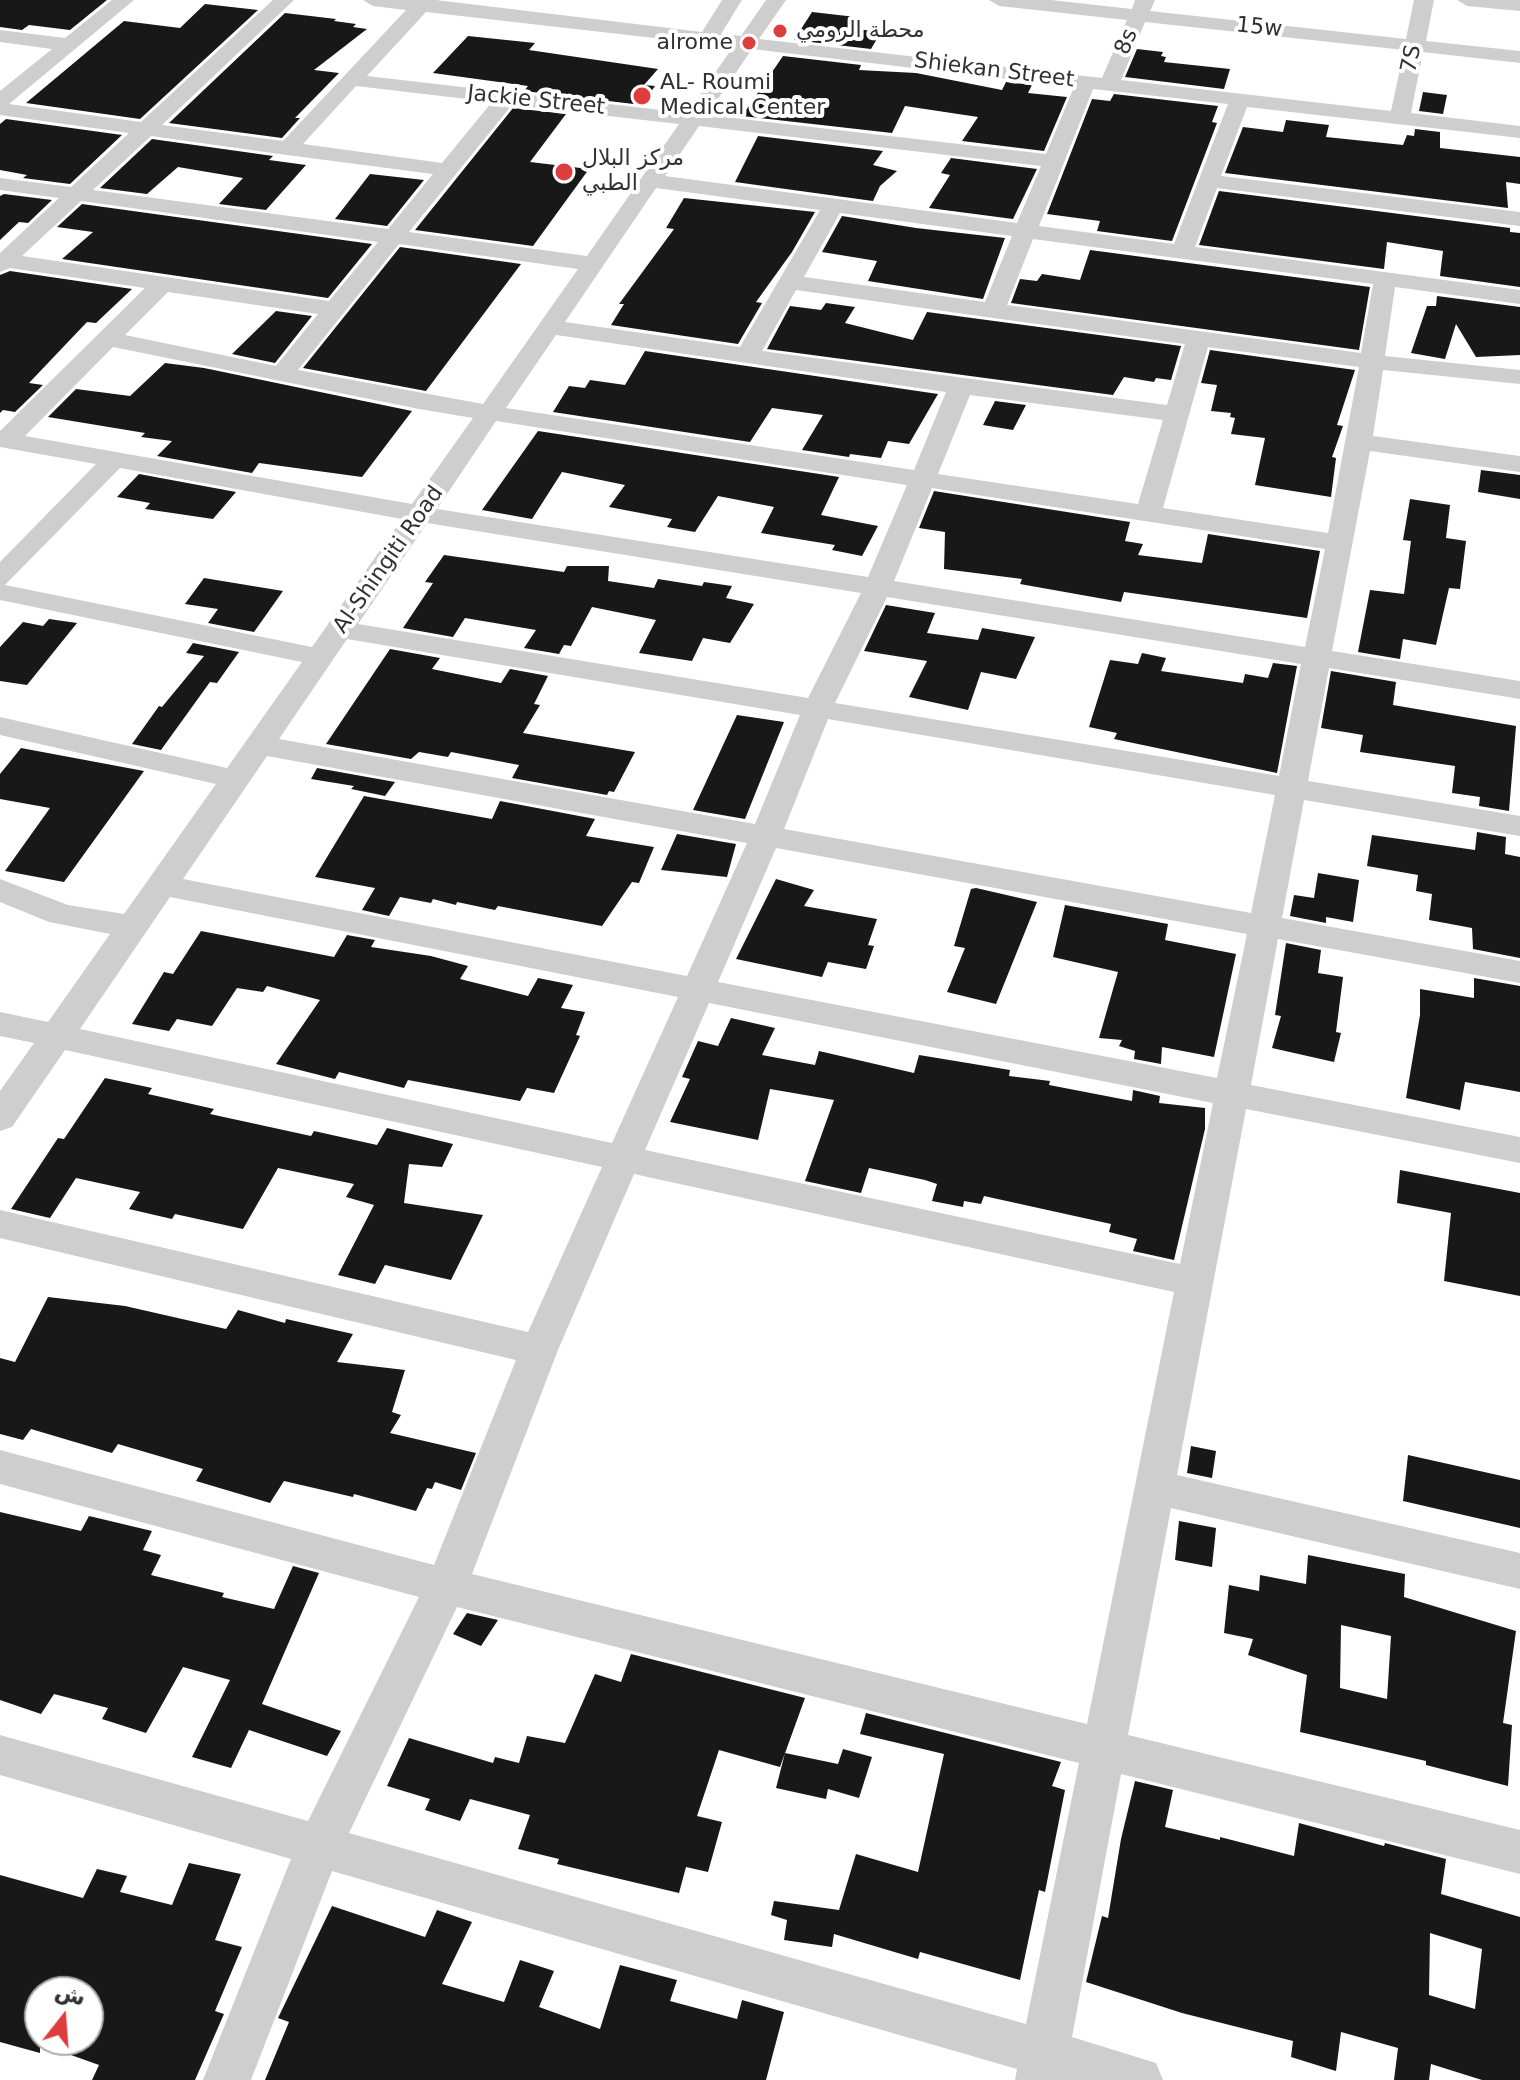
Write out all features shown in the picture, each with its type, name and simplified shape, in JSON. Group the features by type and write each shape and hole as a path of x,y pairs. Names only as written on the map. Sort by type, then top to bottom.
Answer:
{"street":[{"path":"0,101 124,0"},
{"path":"1,262 284,0"},
{"name":"Shiekan Street","path":"373,0 424,3 628,28 713,30 749,42 1520,132"},
{"path":"511,0 713,30 732,0"},
{"name":"Al-Shingiti Road","path":"0,1118 776,0"},
{"name":"15w","path":"999,0 1142,8 1415,46 1520,57"},
{"name":"7S","path":"1400,118 1424,0"},
{"path":"1467,0 1520,5"},
{"path":"287,149 424,3"},
{"name":"8s","path":"1109,84 1142,8"},
{"path":"406,21 600,44 617,41 628,28"},
{"path":"0,36 71,45"},
{"name":"Jackie Street","path":"353,80 507,97 688,128 1052,161"},
{"path":"993,311 1086,81"},
{"path":"282,374 507,97"},
{"path":"1183,249 1240,99"},
{"path":"0,109 447,170"},
{"path":"592,126 688,128"},
{"path":"652,181 1183,249 1520,297"},
{"path":"1209,181 1520,219"},
{"path":"0,184 594,264"},
{"path":"747,356 834,204"},
{"path":"1,262 333,309"},
{"path":"1042,2066 1359,442 1385,279"},
{"path":"788,282 1372,362 1520,377"},
{"path":"3,440 164,283"},
{"path":"550,327 961,387 1177,414"},
{"path":"1149,512 1199,338"},
{"path":"107,339 491,413 1339,543"},
{"path":"227,2080 319,1846 446,1586 539,1350 765,837 817,710 878,587 961,387"},
{"path":"3,440 421,514 1520,690"},
{"path":"1359,442 1520,464"},
{"path":"0,578 115,459"},
{"path":"0,592 321,657"},
{"path":"340,629 1520,826"},
{"path":"5,733 235,779"},
{"path":"260,745 1520,972"},
{"path":"162,885 1520,1150"},
{"path":"0,890 60,914 134,926"},
{"path":"0,1024 1195,1282"},
{"path":"0,1224 539,1350"},
{"path":"0,1467 446,1586 1520,1852"},
{"path":"1155,1487 1520,1571"},
{"path":"0,1755 319,1846 1042,2066 1139,2080"}],"building":[{"path":"0,0 107,0 70,30 29,25 22,30 0,27"},
{"path":"205,4 258,10 140,119 26,103 124,21 180,28"},
{"path":"812,12 856,17 849,28 881,32 871,49 794,40"},
{"path":"285,13 336,19 334,21 367,29 314,70 339,73 295,118 300,118 282,138 169,123"},
{"path":"468,36 535,43 529,50 658,69 644,85 655,86 642,105 524,91 528,86 433,73"},
{"path":"1137,49 1163,52 1161,56 1166,57 1164,62 1230,69 1224,89 1125,77"},
{"path":"783,56 861,65 859,70 916,73 1002,90 1006,82 1032,85 1028,93 1067,97 1044,151 962,141 978,117 905,106 892,133 742,116"},
{"path":"1423,92 1447,95 1443,114 1419,111"},
{"path":"1114,94 1218,106 1212,122 1217,123 1172,241 1097,231 1100,221 1047,214 1092,99 1110,101"},
{"path":"513,108 566,114 530,162 589,169 533,246 415,230"},
{"path":"6,119 122,135 70,184 23,178 27,175 0,170 0,124"},
{"path":"1286,120 1329,125 1326,137 1403,145 1407,135 1414,136 1415,129 1440,132 1440,148 1520,157 1520,184 1506,182 1508,208 1225,173 1243,127 1283,132"},
{"path":"758,136 883,151 873,165 897,171 880,186 873,201 735,182"},
{"path":"152,139 273,156 269,160 306,165 266,210 219,204 243,178 178,167 147,194 100,188"},
{"path":"951,158 1037,169 1013,219 929,208 950,175 941,173"},
{"path":"370,174 424,180 387,226 335,219"},
{"path":"1219,191 1510,228 1510,232 1520,233 1520,287 1440,276 1443,251 1387,242 1384,269 1199,245"},
{"path":"0,196 52,200 28,223 19,222 0,240"},
{"path":"684,198 815,212 792,252 756,302 762,303 738,344 611,325 624,304 619,304 674,229 666,228"},
{"path":"82,204 372,244 328,298 62,259 93,232 57,227"},
{"path":"842,216 1005,238 983,299 868,281 877,261 822,252"},
{"path":"400,247 521,264 426,391 303,368"},
{"path":"1090,250 1370,287 1359,350 1011,303 1020,279 1037,281 1042,274 1080,280"},
{"path":"10,271 132,289 96,323 87,322 29,383 43,385 15,412 3,410 0,413 0,275"},
{"path":"1437,296 1520,307 1520,355 1476,357 1456,324 1445,359 1411,353 1427,306 1436,306"},
{"path":"826,303 855,307 845,323 913,340 927,312 1181,346 1171,380 1156,378 1154,382 1124,377 1113,395 767,349 790,306 821,310"},
{"path":"276,311 312,316 275,363 232,354"},
{"path":"1210,350 1355,370 1337,425 1343,426 1332,457 1336,458 1331,497 1255,485 1265,438 1231,434 1235,418 1230,417 1231,413 1211,411 1217,385 1201,383"},
{"path":"645,351 938,394 909,444 888,441 881,458 802,450 823,415 772,408 750,442 553,412 569,386 585,388 590,380 625,385"},
{"path":"165,363 204,368 412,411 362,477 259,463 252,473 157,456 172,441 141,437 145,433 48,417 76,389 130,396"},
{"path":"995,401 1026,405 1013,430 983,425"},
{"path":"538,431 839,477 821,515 878,526 862,556 832,550 835,545 761,533 774,507 718,496 695,532 667,527 672,519 609,507 625,485 562,472 532,519 482,510"},
{"path":"1481,470 1520,475 1520,499 1478,492"},
{"path":"139,474 236,492 213,519 145,509 150,503 117,497"},
{"path":"934,491 1130,522 1125,541 1143,544 1138,555 1202,563 1208,534 1320,551 1307,618 1124,592 1121,602 1020,584 1022,579 944,569 945,532 919,528"},
{"path":"1410,499 1450,505 1446,538 1466,541 1460,589 1449,588 1436,645 1403,639 1400,659 1358,652 1370,590 1404,594 1411,541 1403,540"},
{"path":"444,555 564,572 567,566 609,566 608,581 654,588 658,579 702,586 704,582 732,586 726,598 754,604 730,643 703,638 692,661 639,653 656,620 592,607 571,646 564,645 559,654 524,648 536,630 465,618 453,637 403,628 433,583 425,582"},
{"path":"204,578 283,591 254,632 208,623 218,609 185,604"},
{"path":"886,605 935,613 927,633 978,640 982,628 1035,637 1016,679 981,672 968,710 909,697 927,661 864,651"},
{"path":"49,619 77,623 27,685 0,681 0,647 23,622 43,626"},
{"path":"193,643 239,652 217,683 210,682 161,750 132,744 159,706 162,707 204,656 186,653"},
{"path":"390,649 440,658 432,669 501,683 510,669 548,676 534,704 540,705 523,733 635,752 614,792 609,791 607,795 512,778 519,765 451,752 448,757 419,752 411,759 326,744"},
{"path":"1142,653 1166,658 1161,671 1243,683 1245,674 1268,678 1273,663 1297,666 1277,773 1114,739 1117,733 1089,727 1110,660 1138,664"},
{"path":"1331,671 1396,682 1393,705 1516,726 1509,811 1479,806 1480,797 1452,793 1455,766 1360,752 1363,735 1321,728"},
{"path":"737,715 784,722 745,819 693,810"},
{"path":"21,748 144,771 64,882 5,871 50,808 0,799 0,774"},
{"path":"317,768 395,782 385,796 351,789 354,786 311,779"},
{"path":"364,796 492,819 500,801 595,819 586,836 654,847 639,883 632,882 602,926 498,906 495,910 457,902 456,905 433,899 431,903 400,897 389,916 362,910 375,888 315,877"},
{"path":"1477,832 1506,837 1505,854 1520,857 1520,958 1473,949 1472,928 1429,920 1432,894 1416,891 1418,875 1367,866 1372,835 1475,850"},
{"path":"677,834 736,844 727,877 661,870"},
{"path":"1318,873 1359,880 1353,922 1326,917 1326,923 1290,916 1294,895 1314,898"},
{"path":"776,879 814,890 804,906 877,919 868,945 874,946 866,969 828,962 822,977 736,959"},
{"path":"971,889 1037,902 996,1004 947,992 965,948 954,946"},
{"path":"1065,905 1168,924 1165,940 1236,954 1214,1057 1162,1047 1161,1064 1134,1059 1135,1051 1119,1046 1122,1040 1099,1038 1118,972 1053,957"},
{"path":"201,931 334,957 347,935 375,940 371,947 431,956 468,966 460,979 528,996 538,978 573,985 561,1008 585,1012 576,1035 580,1036 554,1093 527,1088 520,1101 408,1080 404,1088 339,1072 335,1079 276,1064 320,1000 267,986 263,992 237,988 212,1026 177,1019 169,1031 132,1024 164,972 173,974"},
{"path":"1286,943 1321,950 1318,973 1343,977 1336,1032 1341,1033 1334,1062 1272,1048 1281,1016 1275,1015"},
{"path":"1474,978 1520,986 1520,1092 1465,1082 1460,1110 1406,1098 1420,1015 1420,989 1474,998"},
{"path":"731,1018 775,1028 762,1055 815,1065 819,1051 914,1073 919,1055 1010,1070 1009,1076 1050,1081 1049,1085 1132,1101 1133,1090 1160,1096 1159,1103 1205,1108 1205,1129 1174,1260 1133,1251 1137,1239 1109,1232 1111,1224 984,1196 981,1204 964,1201 963,1207 932,1201 937,1184 869,1168 861,1193 805,1181 834,1100 770,1089 758,1140 670,1122 690,1079 682,1077 698,1041 718,1046"},
{"path":"105,1078 152,1088 148,1094 214,1109 210,1114 311,1136 314,1131 377,1145 387,1128 453,1144 442,1167 409,1164 404,1203 483,1215 451,1280 385,1265 375,1284 338,1275 374,1205 346,1197 354,1184 278,1168 243,1229 175,1214 172,1219 129,1209 140,1192 76,1178 50,1218 11,1209 58,1138 64,1139"},
{"path":"1400,1170 1520,1193 1520,1296 1444,1281 1451,1213 1397,1203"},
{"path":"48,1297 125,1306 226,1329 238,1310 285,1323 286,1319 353,1334 337,1362 405,1370 392,1412 401,1415 390,1433 476,1453 461,1490 435,1482 432,1489 427,1488 416,1511 354,1494 353,1497 284,1481 270,1503 196,1481 203,1469 118,1444 112,1453 31,1429 23,1440 0,1434 0,1358 15,1362"},
{"path":"1191,1446 1216,1451 1212,1478 1187,1473"},
{"path":"1408,1455 1520,1480 1520,1528 1403,1501"},
{"path":"0,1512 81,1531 89,1516 152,1531 143,1550 161,1555 151,1575 274,1609 293,1566 319,1573 262,1704 341,1731 327,1756 249,1730 231,1768 192,1757 230,1680 183,1667 146,1733 102,1719 108,1708 54,1694 41,1714 0,1700"},
{"path":"1179,1521 1216,1528 1212,1567 1175,1560"},
{"path":"1308,1555 1405,1574 1404,1597 1516,1631 1503,1723 1512,1725 1508,1786 1426,1765 1426,1761 1300,1732 1307,1675 1248,1655 1253,1639 1224,1633 1229,1585 1259,1591 1260,1575 1306,1584","holes":["1341,1625 1391,1636 1387,1699 1340,1688"]},
{"path":"467,1613 498,1620 481,1646 453,1634"},
{"path":"631,1654 805,1698 780,1767 719,1750 697,1816 722,1822 708,1872 686,1867 679,1893 557,1864 559,1859 518,1849 530,1815 470,1799 460,1821 425,1810 430,1799 387,1786 409,1738 493,1763 495,1757 519,1763 527,1736 565,1743 595,1674 621,1682"},
{"path":"866,1713 1061,1762 1052,1786 1065,1790 1045,1892 1039,1890 1020,1980 920,1952 918,1959 834,1934 832,1947 784,1940 787,1920 771,1915 774,1901 839,1910 856,1854 918,1872 944,1754 860,1734"},
{"path":"843,1749 872,1757 859,1798 828,1789 826,1799 776,1788 785,1753 838,1764"},
{"path":"1135,1781 1173,1790 1165,1827 1294,1856 1299,1823 1446,1859 1441,1894 1520,1917 1520,2080 1482,2080 1431,2064 1429,2080 1394,2080 1398,2048 1341,2032 1336,2071 1291,2057 1293,2041 1182,2013 1086,1982 1102,1916 1108,1918 1121,1839","holes":["1430,1933 1482,1949 1475,2009 1429,1995"]},
{"path":"189,1863 241,1874 215,1940 242,1947 215,2011 224,2014 195,2080 92,2080 99,2065 74,2056 104,2056 104,1976 24,1976 24,2049 0,2042 0,1875 83,1898 97,1869 127,1876 120,1892 172,1905"},
{"path":"332,1906 425,1937 437,1910 472,1922 442,1984 504,2002 520,1960 554,1971 539,2007 600,2029 620,1965 677,1980 670,2001 737,2019 742,2000 784,2012 766,2080 265,2080 289,2022 278,2018"}],"place":[{"name":"محطة الرومي","path":"780,31"},
{"name":"alrome","path":"749,43"},
{"name":"AL- Roumi Medical Center","path":"642,96"},
{"name":"مركز البلال الطبي","path":"564,172"}]}
